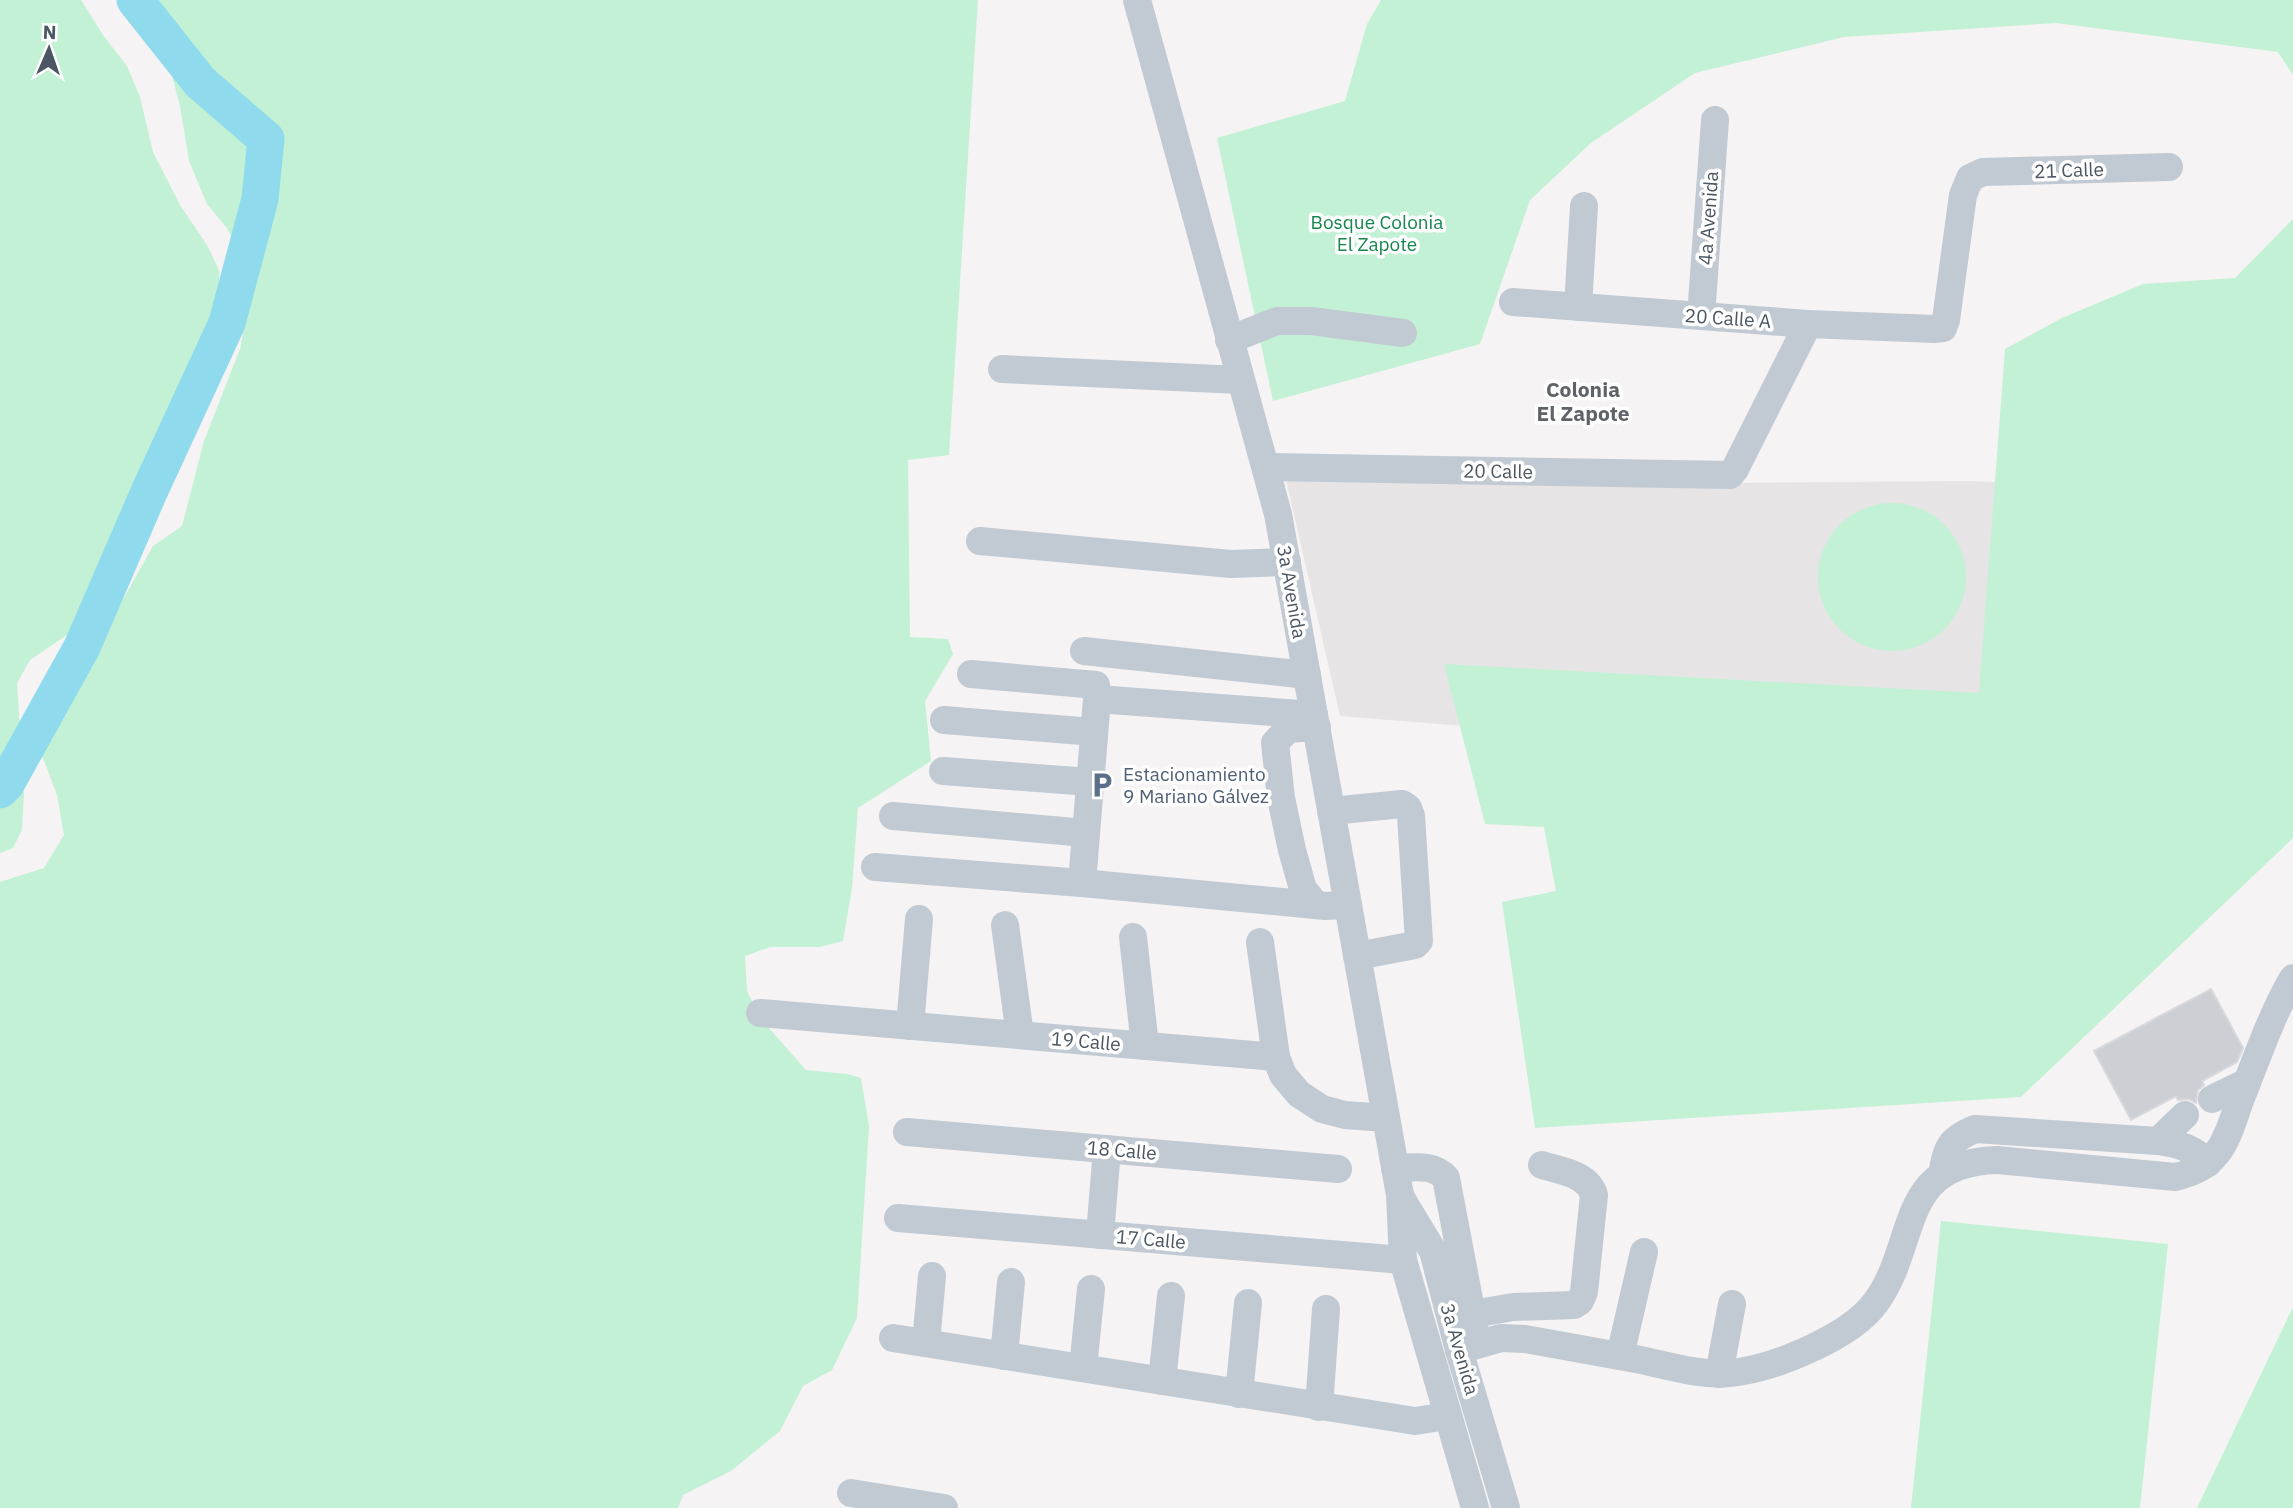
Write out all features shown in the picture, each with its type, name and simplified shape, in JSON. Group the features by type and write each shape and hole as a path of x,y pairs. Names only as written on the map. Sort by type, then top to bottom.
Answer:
{"street":[{"name":"3a Avenida","path":"1137,0 1240,380 1267,467 1316,721 1397,1182 1403,1260 1475,1508"},
{"name":"4a Avenida","path":"1701,316 1715,120"},
{"name":"21 Calle","path":"1943,328 1962,195 1970,178 1983,172 2169,167"},
{"path":"1578,307 1584,206"},
{"name":"20 Calle A","path":"1513,302 1808,324 1934,330 1943,328"},
{"path":"1229,340 1277,321 1311,321 1403,333"},
{"name":"20 Calle","path":"1267,467 1730,475 1808,324"},
{"path":"1002,369 1240,380"},
{"path":"980,541 1231,564 1287,562"},
{"path":"1084,651 1307,675"},
{"path":"971,674 1096,685 1082,883"},
{"path":"1097,699 1316,721"},
{"path":"944,720 1094,732"},
{"path":"1315,905 1303,889 1292,850 1281,798 1275,743 1289,729 1316,721"},
{"path":"943,771 1090,782"},
{"path":"1331,811 1402,804 1408,808 1411,816 1419,941 1416,945 1357,956"},
{"path":"893,816 1086,833"},
{"path":"875,867 1315,905 1347,905"},
{"path":"910,1026 919,919"},
{"path":"1005,925 1020,1035"},
{"path":"1133,937 1145,1045"},
{"path":"1260,942 1276,1057 1283,1076 1298,1094 1313,1104 1338,1114 1386,1118"},
{"path":"1397,1182 1430,1168 1440,1170 1446,1178 1473,1314 1468,1347 1513,1338 1719,1374 1763,1367 1834,1337 1857,1322 1884,1290 1920,1197 1942,1175 1966,1163 1997,1160 2175,1177 2208,1163 2222,1145 2272,1018 2293,978"},
{"name":"19 Calle","path":"760,1013 1276,1057"},
{"path":"2212,1099 2247,1082"},
{"path":"2158,1141 2185,1115"},
{"path":"1942,1175 1947,1150 1957,1136 1975,1129 2179,1144 2199,1153 2208,1163"},
{"name":"18 Calle","path":"907,1132 1338,1169"},
{"path":"1100,1235 1107,1149"},
{"path":"1473,1314 1513,1307 1574,1305 1584,1293 1594,1195 1592,1186 1584,1179 1542,1164"},
{"name":"3a Avenida","path":"1397,1182 1433,1251 1468,1347 1506,1508"},
{"name":"17 Calle","path":"898,1217 1403,1260"},
{"path":"1620,1356 1644,1252"},
{"path":"926,1343 932,1276"},
{"path":"1004,1356 1011,1283"},
{"path":"1083,1368 1091,1289"},
{"path":"1162,1381 1171,1296"},
{"path":"1239,1394 1248,1303"},
{"path":"1719,1374 1732,1304"},
{"path":"1319,1407 1326,1309"},
{"path":"893,1338 1415,1421 1447,1416"},
{"path":"851,1493 944,1508"}],"shaded area":[{"path":"1282,462 1732,483 1970,481 2203,492 2124,805 1837,756 1340,716"}],"green space":[{"path":"0,0 81,0 127,66 140,97 153,152 180,205 207,245 219,270 220,309 215,348 180,451 148,527 86,622 30,660 17,683 24,793 22,830 13,848 0,853"},
{"path":"131,0 978,0 949,455 908,460 910,637 948,639 953,654 925,701 931,761 858,808 852,888 843,941 820,947 770,947 745,956 747,991 761,1019 806,1070 861,1078 869,1126 857,1318 832,1370 803,1386 780,1431 731,1471 683,1495 678,1508 0,1508 0,882 44,868 64,835 57,795 40,750 32,706 42,681 77,664 107,628 153,546 182,526 204,441 240,349 247,313 243,260 227,228 207,204 189,161 180,106 163,42"},
{"name":"Bosque Colonia El Zapote","path":"1381,0 2293,0 2293,75 2278,52 2056,23 1844,37 1695,73 1591,143 1530,200 1480,344 1273,401 1217,138 1345,101 1367,24"},
{"path":"2293,219 2293,838 2021,1097 1535,1128 1502,902 1556,891 1544,827 1485,824 1444,664 1979,693 2005,349 2062,318 2143,284 2235,278"},
{"path":"1892,503 1920,509 1944,525 1960,549 1966,577 1960,605 1944,629 1920,645 1892,651 1864,645 1840,629 1824,605 1818,577 1824,549 1840,525 1864,509"},
{"path":"1941,1221 2168,1244 2140,1508 1911,1508"},
{"path":"2293,1307 2293,1508 2197,1508"}],"building":[{"path":"2211,989 2243,1048 2237,1062 2202,1081 2204,1085 2198,1090 2196,1103 2189,1099 2178,1100 2176,1096 2131,1120 2094,1051"}],"waterway":[{"path":"0,790 6,784 82,647 149,492 227,323 260,199 266,139 200,82 135,0"}],"place":[{"name":"Estacionamiento 9 Mariano Gálvez","path":"1102,785"}],"district":[{"name":"Colonia El Zapote","path":"1583,401"}]}
